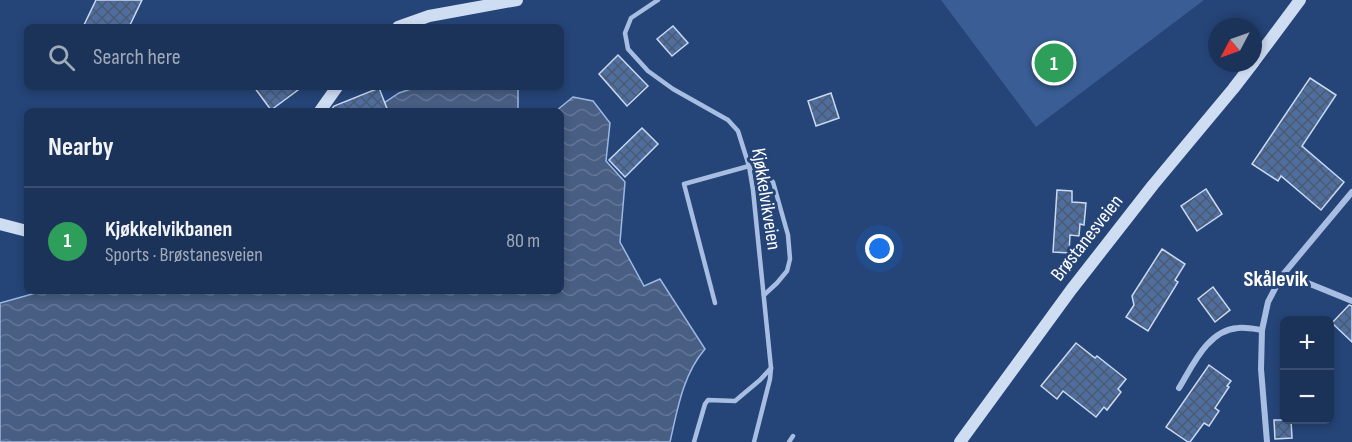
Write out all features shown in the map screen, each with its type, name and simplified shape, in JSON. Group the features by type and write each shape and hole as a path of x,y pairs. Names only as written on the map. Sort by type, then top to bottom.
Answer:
{"street":[{"path":"406,24 429,16 517,0"},
{"name":"Brøstanesveien","path":"1262,51 1300,0"},
{"name":"Brøstanesveien","path":"960,442 1071,290 1153,185 1246,72"},
{"path":"322,108 335,90"},
{"path":"1267,442 1261,369 1262,330 1268,302 1281,277 1352,192"},
{"path":"0,224 24,230"},
{"path":"1281,277 1293,278 1352,301"},
{"path":"1179,388 1201,352 1222,332 1239,327 1262,330"}],"lane":[{"name":"Kjøkkelvikveien","path":"658,0 631,18 625,33 628,49 648,71 673,89 728,120 738,131 749,166 771,368 754,442"},
{"path":"715,303 684,184 749,166 763,172 773,182 788,236 790,259 787,271 764,295"},
{"path":"694,442 708,400 735,401 771,368"},
{"path":"789,442 793,436"}],"shaded area":[{"path":"941,0 1204,0 1036,127"}],"water":[{"path":"408,90 518,90 518,108 376,108 399,93"},
{"path":"573,97 593,101 610,123 606,161 625,182 620,242 644,286 660,279 705,349 686,381 670,442 0,442 0,303 32,294 564,294 564,108 560,108"}],"building":[{"path":"96,0 142,0 130,24 84,24"},
{"path":"673,26 688,43 672,56 657,39"},
{"path":"618,55 648,86 627,106 599,74"},
{"path":"1310,78 1336,95 1302,146 1344,182 1321,210 1281,176 1278,181 1252,164"},
{"path":"256,90 298,90 274,108 270,108"},
{"path":"374,90 380,90 387,108 332,108"},
{"path":"831,93 839,118 816,126 808,101"},
{"path":"642,128 658,144 625,177 609,160"},
{"path":"1206,189 1222,214 1197,231 1181,206"},
{"path":"1057,190 1072,191 1072,202 1086,203 1084,225 1080,224 1079,236 1070,235 1069,253 1053,252"},
{"path":"1162,249 1185,264 1175,280 1178,282 1148,331 1126,317 1134,305 1132,296"},
{"path":"1213,287 1230,310 1215,322 1198,299"},
{"path":"1349,305 1352,306 1352,342 1334,325 1334,321"},
{"path":"1076,343 1126,379 1118,389 1121,392 1107,410 1104,407 1096,417 1063,391 1057,399 1041,386"},
{"path":"1209,365 1231,381 1215,408 1219,411 1209,426 1204,423 1188,442 1166,427"},
{"path":"1274,420 1280,420 1280,424 1291,424 1292,438 1275,439"}],"place":[{"name":"Kjøkkelvikbanen","path":"1054,63"}],"district":[{"name":"Skålevik","path":"1276,279"}]}
